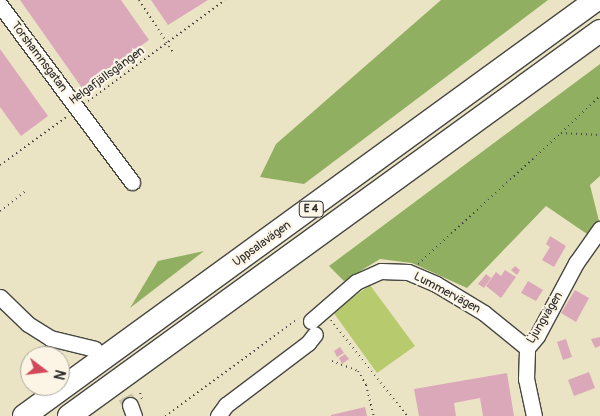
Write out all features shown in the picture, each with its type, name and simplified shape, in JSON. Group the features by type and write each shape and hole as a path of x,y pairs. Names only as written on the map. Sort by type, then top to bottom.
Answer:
{"highway":[{"name":"Uppsalavägen","path":"24,416 596,0"},
{"name":"Uppsalavägen","path":"69,416 600,31"}],"street":[{"name":"Torshamnsgatan","path":"0,5 132,182"},
{"name":"Ljungvägen","path":"534,416 526,379 527,348 537,336 576,263 600,229"},
{"name":"Lummervägen","path":"218,416 226,405 308,344 308,325 323,310 356,282 381,271 408,272 436,284 484,313 527,348"},
{"path":"0,297 28,324 50,338 95,350"}],"path":[{"path":"139,0 169,41 173,52"},
{"name":"Helgafjällsgången","path":"0,165 225,0"},
{"path":"408,272 562,133 600,96"},
{"path":"562,133 600,135"},
{"path":"0,211 27,190"},
{"path":"323,310 407,416"},
{"path":"165,416 308,325"},
{"path":"332,361 358,371 366,385 374,416"}],"green space":[{"path":"441,0 548,0 304,184 260,177 276,144"},
{"path":"600,64 600,176 590,185 600,225 590,236 546,206 467,288 412,263 380,259 344,281 329,266"},
{"path":"204,251 130,308 158,261"},
{"path":"370,285 415,346 377,373 333,312"}],"building":[{"path":"20,0 121,0 149,40 82,88"},
{"path":"151,0 208,0 168,25"},
{"path":"0,49 48,116 21,136 0,107"},
{"path":"550,236 566,246 554,267 542,260 550,247 546,244"},
{"path":"515,266 520,270 517,275 511,270"},
{"path":"505,270 516,277 501,298 486,286 496,272 501,276"},
{"path":"486,274 491,278 484,288 478,284"},
{"path":"528,281 543,290 536,301 521,293"},
{"path":"575,290 589,298 576,322 561,313"},
{"path":"600,337 600,346 595,348 591,339"},
{"path":"566,339 572,357 563,360 557,342"},
{"path":"340,347 344,353 337,357 334,351"},
{"path":"345,354 349,359 342,364 339,358"},
{"path":"589,372 595,388 574,396 568,380"},
{"path":"507,373 514,416 483,416 480,398 454,403 456,416 419,416 414,389"},
{"path":"365,407 367,416 331,416 331,415"}],"tunnel":[{"path":"97,353 115,376 130,405"}]}
